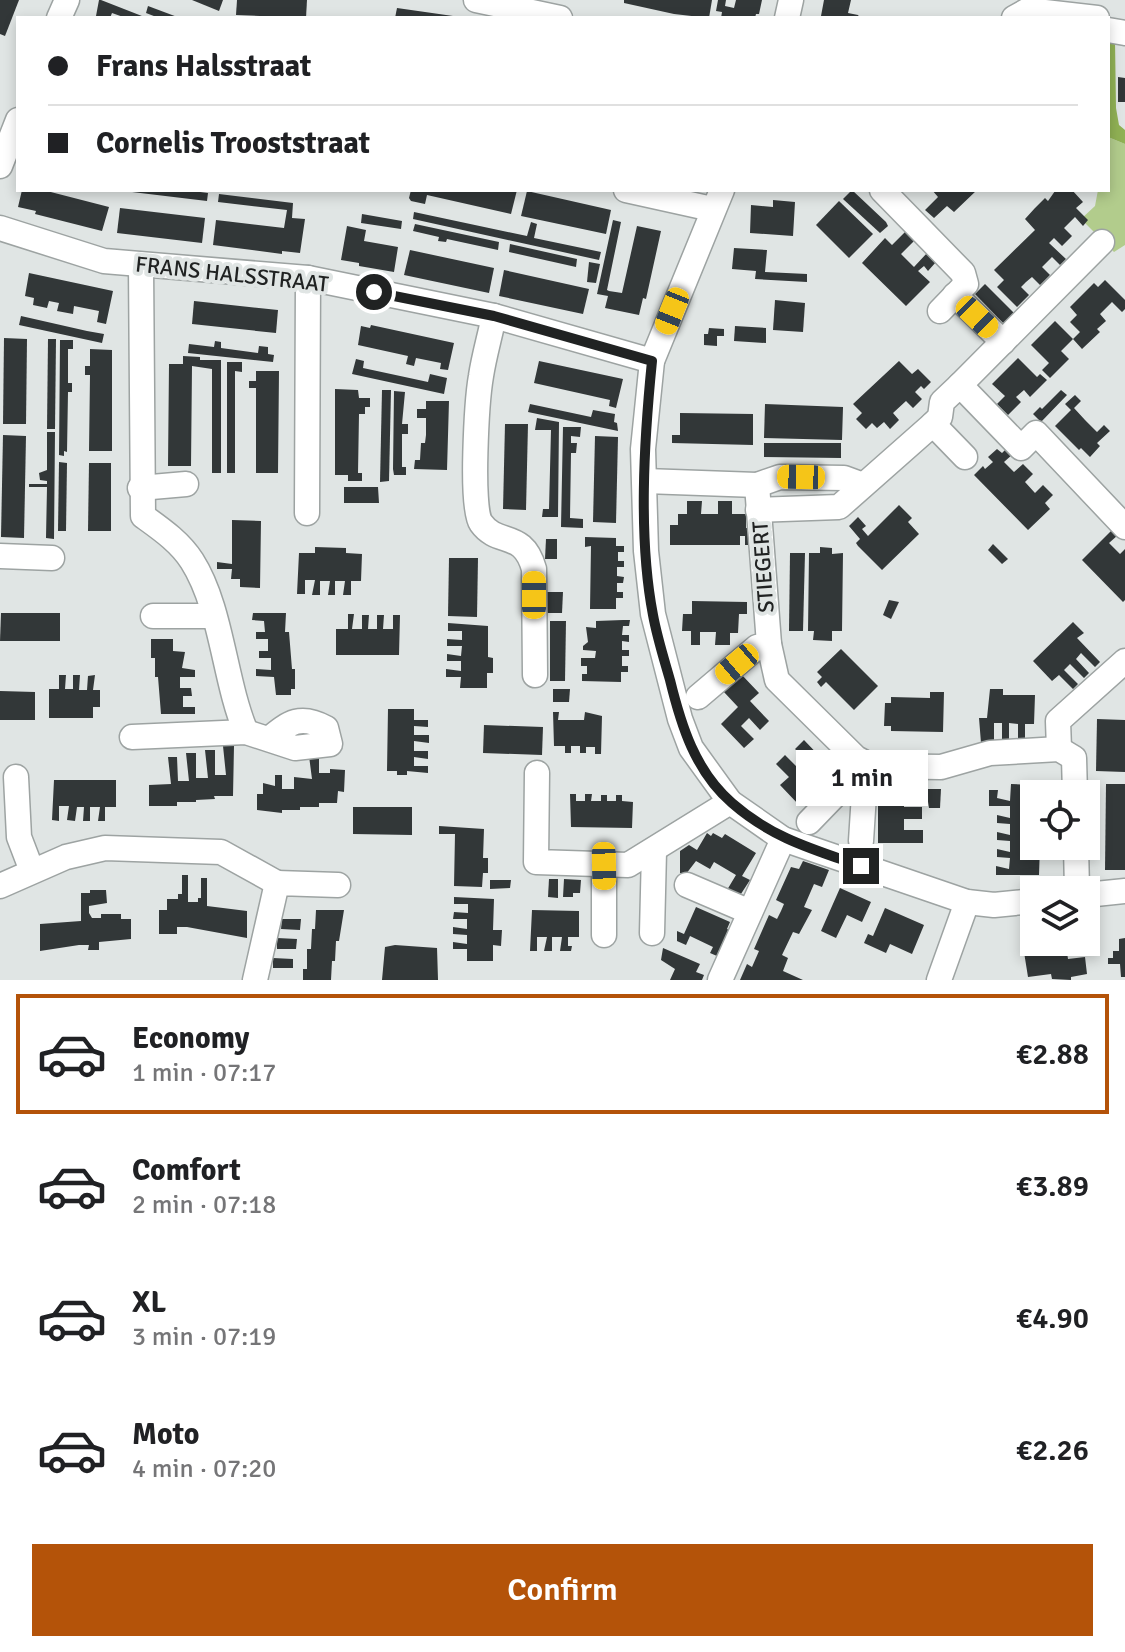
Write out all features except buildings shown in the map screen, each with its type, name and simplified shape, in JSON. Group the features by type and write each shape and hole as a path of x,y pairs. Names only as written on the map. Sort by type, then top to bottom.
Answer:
{"street":[{"path":"476,0 551,16"},
{"path":"1018,16 1028,10 1080,16"},
{"path":"0,166 16,125"},
{"path":"644,192 717,200 652,361 643,449 646,551 653,614 680,719 691,748 730,802 783,839 967,902 994,905 1020,902"},
{"path":"884,192 963,273 966,284 947,303 1003,342"},
{"name":"FRANS HALSSTRAAT","path":"0,228 104,261 308,278 494,316 652,361"},
{"name":"STIEGERT","path":"758,510 839,507 940,417 942,402 1102,242"},
{"path":"132,737 257,735 237,709 213,616 192,561 172,537 143,516 140,488 141,266"},
{"path":"307,513 308,278"},
{"path":"494,316 481,377 475,499 482,525 520,544 530,553 534,569 535,675"},
{"path":"960,385 1021,448 1036,433 1125,527"},
{"path":"933,424 965,457"},
{"path":"645,481 757,485 780,477 844,478 863,485"},
{"path":"140,488 186,484"},
{"name":"STIEGERT","path":"757,485 769,644 777,680 856,758 866,763"},
{"path":"0,556 52,558"},
{"path":"153,616 213,616"},
{"path":"698,697 757,647 769,644"},
{"path":"1059,749 1058,721 1125,661"},
{"path":"866,763 871,766 941,767 990,753 1059,749 1074,758 1075,780"},
{"path":"809,822 866,763"},
{"path":"861,841 866,763"},
{"path":"537,773 536,862 628,865 730,802"},
{"path":"16,777 19,837 32,871"},
{"path":"720,980 783,839"},
{"path":"0,886 66,857 105,848 221,852 277,883 338,885"},
{"path":"652,933 654,851"},
{"path":"604,866 604,935"},
{"path":"255,980 277,883"},
{"path":"687,885 750,912"},
{"path":"1100,894 1125,891"},
{"path":"939,980 967,902"}],"green space":[{"path":"1110,40 1115,41 1116,108 1119,125 1125,130 1125,144 1110,138"},
{"path":"1110,138 1125,144 1125,245 1114,252 1081,219 1095,206 1098,192 1110,192"}],"route":[{"path":"374,292 494,316 652,361 643,449 646,551 653,614 680,719 691,748 730,802 783,839 861,866"}]}
